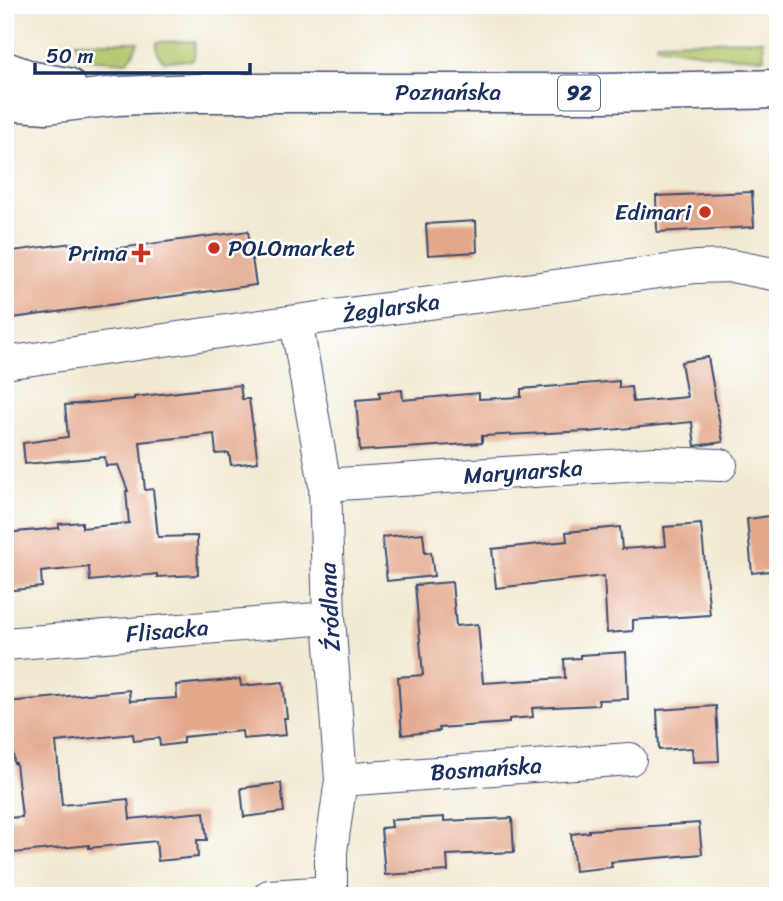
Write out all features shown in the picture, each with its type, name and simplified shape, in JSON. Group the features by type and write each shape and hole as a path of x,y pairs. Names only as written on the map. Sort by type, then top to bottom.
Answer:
{"main road":[{"name":"Poznańska","path":"5,71 33,81 117,96"},
{"name":"Poznańska","path":"5,100 47,104 117,96 196,93 604,93 778,89"},
{"path":"5,119 34,119 117,96"}],"street":[{"name":"Żeglarska","path":"5,363 696,267 732,266 778,275"},
{"name":"Źródlana","path":"296,321 326,485 329,618 341,780 331,851 330,894"},
{"name":"Marynarska","path":"326,485 655,464 721,465"},
{"name":"Flisacka","path":"5,645 329,618"},
{"name":"Bosmańska","path":"341,780 630,759"},
{"path":"269,896 330,894"}],"green space":[{"path":"763,40 764,58 723,56 656,46 657,42"},
{"path":"195,41 194,58 191,60 166,61 158,53 157,42"},
{"path":"76,42 138,42 126,62 88,59 81,56"}],"building":[{"name":"Edimari","path":"752,192 754,227 657,232 656,196"},
{"path":"476,221 477,252 428,255 426,224"},
{"path":"248,231 256,285 5,319 5,252 72,243 74,254"},
{"path":"708,357 723,442 695,446 692,422 589,432 482,436 482,443 360,451 356,400 380,398 379,392 402,390 403,400 479,393 479,399 521,397 521,389 619,381 619,388 631,387 633,402 687,397 681,362"},
{"path":"240,385 242,399 249,399 258,462 231,465 229,453 216,454 214,434 140,442 145,490 153,489 158,537 197,536 198,575 157,577 157,574 90,581 89,567 41,572 42,587 5,591 5,533 59,528 59,524 82,522 82,528 129,523 128,491 118,465 106,466 105,457 25,464 23,443 68,437 65,405"},
{"path":"778,515 778,570 752,573 747,519"},
{"path":"701,524 710,615 633,620 633,631 607,633 604,576 496,588 492,549 567,541 566,532 620,527 622,549 666,546 664,527"},
{"path":"423,533 425,553 431,552 434,576 387,581 382,537"},
{"path":"452,582 456,626 478,624 483,683 565,678 564,659 580,658 580,655 626,652 628,699 598,700 599,705 532,708 533,717 509,719 509,723 439,728 440,731 402,735 398,677 423,675 415,585"},
{"path":"240,679 241,686 283,682 286,735 243,739 242,731 183,737 183,743 160,746 159,738 134,741 133,734 56,742 62,805 128,799 130,819 204,812 207,840 197,840 198,857 158,861 156,841 5,854 5,818 22,817 8,702 129,690 130,701 177,698 176,685"},
{"path":"716,706 719,761 693,762 692,748 659,750 657,710"},
{"path":"281,783 284,812 244,817 241,788"},
{"path":"444,817 444,821 512,818 514,852 447,855 448,871 385,875 381,828 392,827 391,820"},
{"path":"699,823 702,854 611,862 612,867 575,871 571,834 589,830"}],"place":[{"name":"Edimari","path":"705,212"},
{"name":"POLOmarket","path":"214,248"},
{"name":"Prima","path":"141,253"}]}
